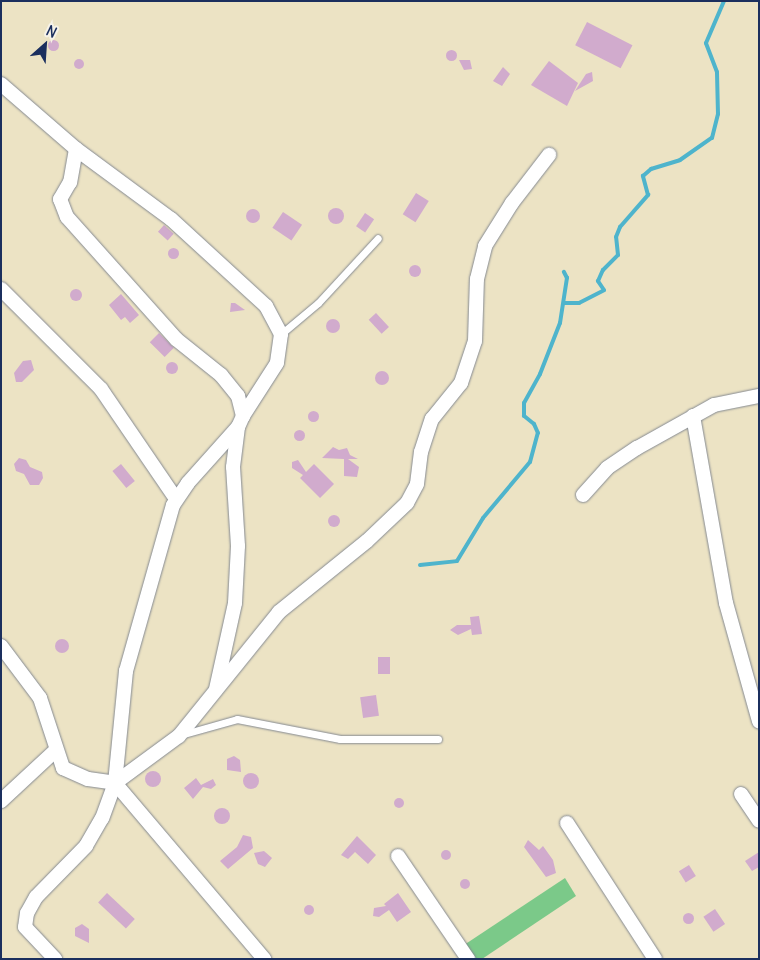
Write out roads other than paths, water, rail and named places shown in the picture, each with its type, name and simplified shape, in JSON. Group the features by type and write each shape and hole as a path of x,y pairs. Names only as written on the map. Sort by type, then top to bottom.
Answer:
{"street":[{"path":"1,84 76,149 179,226 266,306 281,334 277,363 241,422 176,499 126,671 115,782 102,818 86,846 36,897 27,913 25,927 55,959"},
{"path":"76,149 70,182 60,198 67,217 176,338 221,375 238,396 241,422 232,467 238,546 235,603 226,657 215,694"},
{"path":"115,782 179,736 215,694 279,612 407,504 417,484 421,452 432,419 461,382 475,342 477,280 485,246 512,203 549,155"},
{"path":"1,289 101,389 176,499"},
{"path":"584,495 608,468 693,416 714,405 759,396"},
{"path":"693,416 726,603 759,720"},
{"path":"1,646 40,698 50,722 55,750 63,768 88,778 115,782 264,959"},
{"path":"1,801 55,750"},
{"path":"741,794 759,821"},
{"path":"567,823 655,959"},
{"path":"398,856 468,959"}],"lane":[{"path":"281,334 318,303 378,238"},
{"path":"179,736 238,719 340,739 438,738"}],"waterway":[{"path":"564,303 579,303 604,290 598,281 603,270 618,255 616,237 620,227 648,195 643,176 651,169 680,160 712,138 718,114 717,72 706,43 724,1"},
{"path":"420,565 457,561 483,518 530,462 538,433 534,424 524,416 524,403 540,374 560,323 567,278 564,272"}]}
